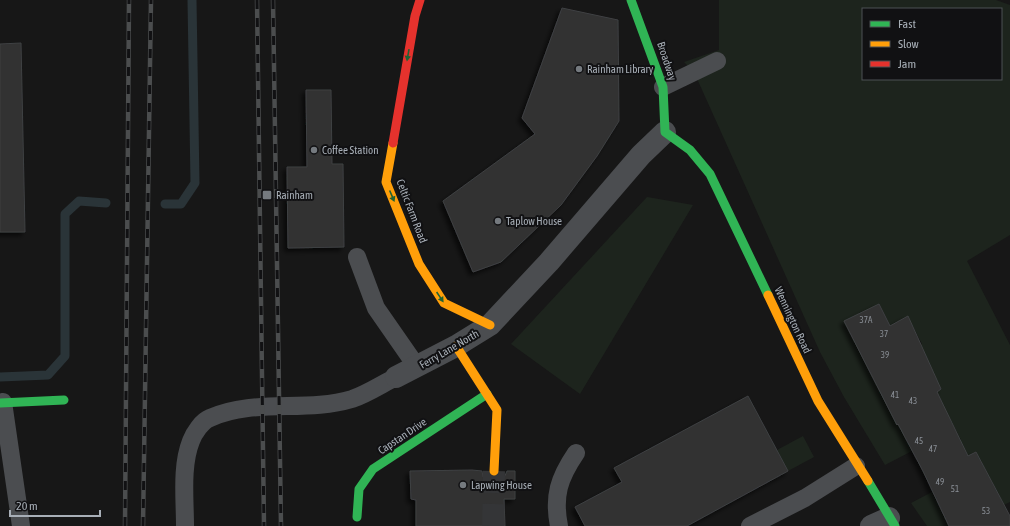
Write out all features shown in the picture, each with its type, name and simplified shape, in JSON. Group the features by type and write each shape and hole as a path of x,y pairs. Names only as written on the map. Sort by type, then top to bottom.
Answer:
{"street":[{"name":"Celtic Farm Road","path":"420,0 415,16 386,182 419,264 444,303 490,325"},
{"name":"Broadway","path":"631,0 642,26 663,87 665,132"},
{"name":"Ferry Lane North","path":"396,377 456,346 490,325 549,262 641,155 665,132"},
{"name":"Wennington Road","path":"665,132 690,150 710,174 818,401 856,466 885,523"},
{"path":"456,346 497,410 494,471"},
{"name":"Capstan Drive","path":"357,517 359,489 373,469 487,394"},
{"path":"1,403 64,400"}],"lane":[{"path":"663,87 717,61"},
{"path":"356,256 376,308 417,367"},
{"name":"Ferry Lane North","path":"185,526 186,464 191,441 198,429 209,418 239,410 263,407 314,405 352,398 396,377"},
{"path":"1,403 21,526"},
{"path":"559,526 556,497 567,466 576,453"},
{"path":"750,526 805,498 856,466"}],"shaded area":[{"path":"719,0 996,0 1010,5 1010,235 967,261 1010,345 1010,502 960,526 927,526 911,503 932,492 942,512 975,495 989,477 976,452 957,462 949,446 961,440 949,417 902,432 912,451 885,465 844,397 820,352 694,72 684,62 719,50","holes":["879,304 890,326 908,317 922,344 904,353 845,321","931,368 941,389 927,396 932,406 897,425"]},
{"path":"647,197 693,205 580,394 511,344"},
{"path":"803,436 814,457 788,471 777,450"}],"building":[{"name":"Rainham Library","path":"562,8 618,20 619,121 597,156 561,205 501,262 473,272 443,201 535,134 522,118"},
{"path":"21,43 25,232 0,232 0,44"},
{"path":"306,90 331,90 332,164 343,164 344,247 288,248 287,167 307,167"},
{"path":"879,304 890,326 908,316 941,389 937,392 968,456 976,452 1010,516 1010,526 949,526 923,471 898,424 897,425 844,321"},
{"path":"748,396 788,471 687,526 585,526 575,507 622,482 614,468"},
{"name":"Lapwing House","path":"410,471 482,471 483,477 487,481 494,483 500,482 504,478 507,471 515,471 515,499 504,499 505,526 416,526 416,500 411,499"}],"waterway":[{"path":"165,204 181,204 195,183 192,0"},
{"path":"0,377 48,375 65,356 65,214 79,201 106,203"}],"tunnel":[{"path":"493,526 494,471"}],"railway":[{"path":"125,526 129,0"},
{"path":"143,526 151,0"},
{"path":"257,0 264,526"},
{"path":"273,0 281,526"}],"traffic: fast":[{"path":"631,0 663,87 665,132 690,150 710,174 768,295"},
{"path":"357,517 359,489 373,469 487,394"},
{"path":"0,403 64,400"},
{"path":"868,481 895,526"}],"traffic: slow":[{"path":"393,143 386,182 419,264 444,303 490,325"},
{"path":"768,295 818,401 868,481"},
{"path":"456,346 497,410 494,471"}],"traffic: jam":[{"path":"393,143 415,16 420,0"}],"place":[{"name":"Rainham Library","path":"579,69"},
{"name":"Coffee Station","path":"314,150"},
{"name":"Rainham","path":"267,195"},
{"name":"Taplow House","path":"498,221"},
{"name":"Lapwing House","path":"463,485"}]}
